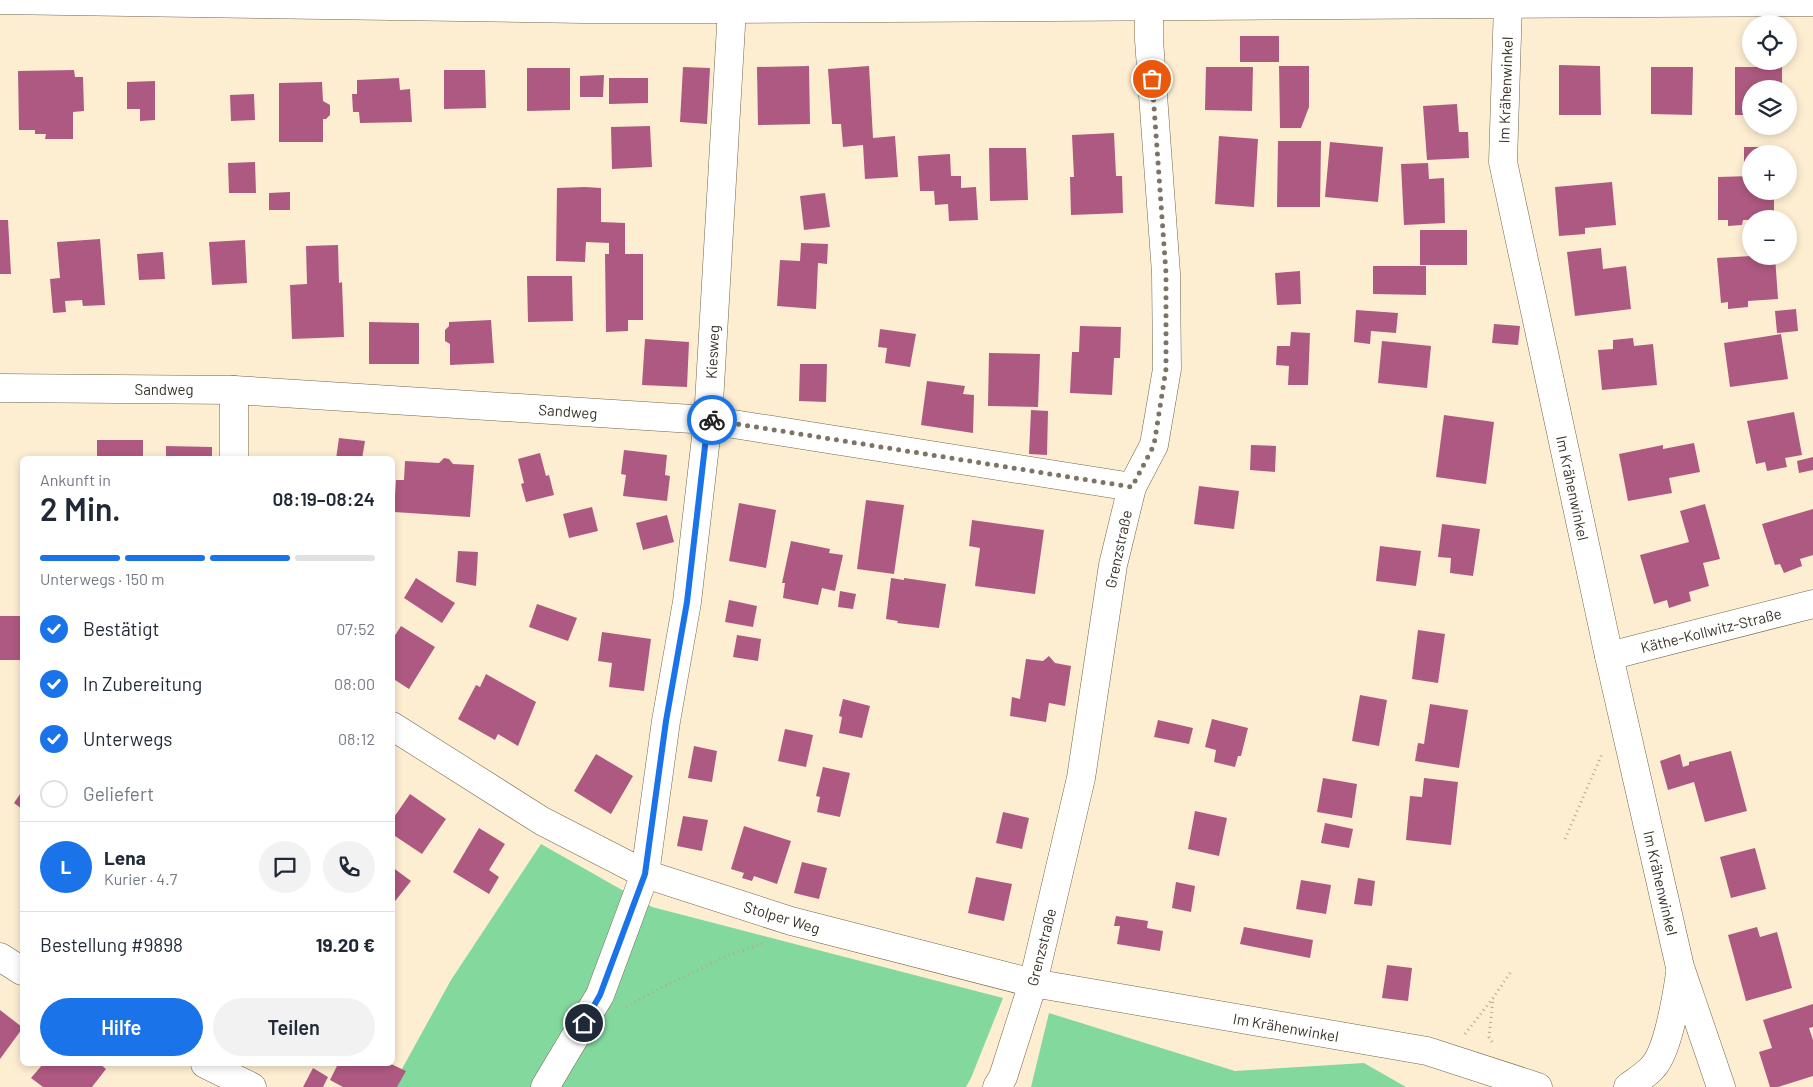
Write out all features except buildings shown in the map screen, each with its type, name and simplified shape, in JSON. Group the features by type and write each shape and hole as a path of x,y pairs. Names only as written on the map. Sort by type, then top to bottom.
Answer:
{"street":[{"path":"0,0 583,9 732,9 998,3 1149,5 1813,2"},
{"name":"Im Krähenwinkel","path":"1508,4 1503,162 1609,656 1680,967 1722,1087"},
{"name":"Grenzstraße","path":"997,1087 1003,1077 1033,983 1081,778 1113,565 1132,487 1154,445 1166,369 1166,273 1149,40 1149,5"},
{"name":"Kiesweg","path":"545,1087 600,995 645,874 666,721 687,602 708,420 732,9"},
{"name":"Sandweg","path":"0,388 234,390 708,420 1132,487"},
{"path":"234,390 234,456"},
{"name":"Käthe-Kollwitz-Straße","path":"1609,656 1813,604"},
{"name":"Stolper Weg","path":"395,728 542,821 645,874 791,921 1033,983 1207,1013"},
{"path":"0,957 20,970"},
{"name":"Im Krähenwinkel","path":"1628,1087 1654,1067 1661,1055 1677,1000 1680,967"},
{"name":"Im Krähenwinkel","path":"1207,1013 1427,1051 1526,1083"},
{"path":"209,1066 252,1087"}],"path":[{"path":"1566,839 1604,749"},
{"path":"623,1009 726,956 767,943"},
{"path":"1427,1051 1463,1037 1512,970"},
{"path":"1493,998 1489,1037 1498,1056 1526,1083"}],"green space":[{"path":"541,844 652,907 1003,998 966,1087 392,1087 451,980"},
{"path":"1049,1013 1235,1071 1364,1063 1406,1087 1031,1087"}],"way so far":[{"path":"712,420 1132,487 1154,445 1166,369 1166,273 1152,79"}],"route":[{"path":"584,1023 600,995 645,874 666,721 687,602 708,420 712,420"}]}
